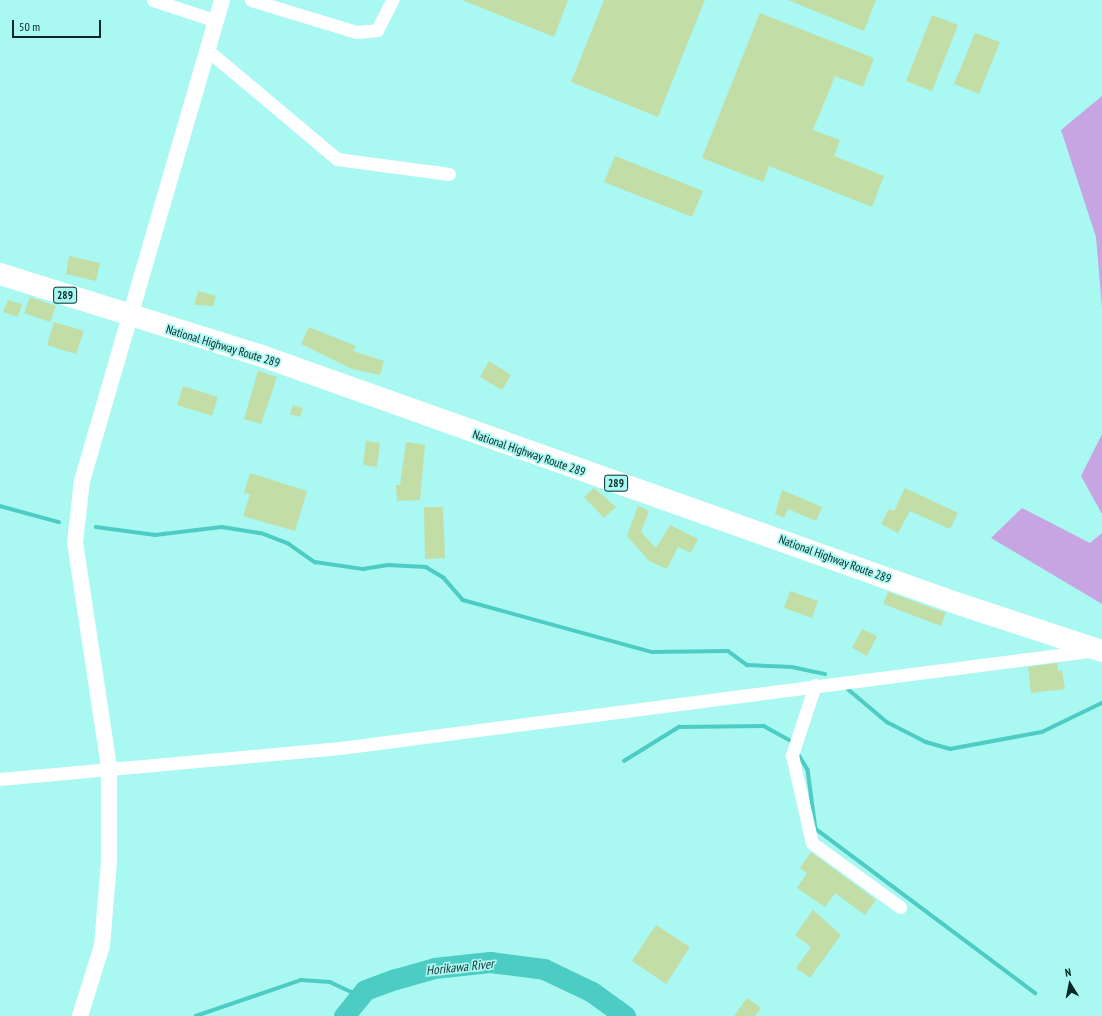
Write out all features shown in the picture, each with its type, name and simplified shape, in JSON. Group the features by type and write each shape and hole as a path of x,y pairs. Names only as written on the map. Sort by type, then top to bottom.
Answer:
{"highway":[{"name":"National Highway Route 289","path":"0,274 130,318 259,355 1098,650"}],"street":[{"path":"153,0 214,20"},
{"path":"80,1016 102,946 109,860 109,767 75,543 82,481 130,318 214,20 222,0"},
{"path":"251,0 356,32 377,30 392,0"},
{"path":"206,49 337,159 449,174"},
{"path":"0,779 109,767 310,751 815,685 1098,650"},
{"path":"815,685 792,755 812,843 900,907"}],"shaded area":[{"path":"1102,96 1102,307 1096,237 1061,130"},
{"path":"1102,434 1102,514 1081,476"},
{"path":"1022,508 1090,543 1102,533 1102,604 991,538"}],"building":[{"path":"462,0 568,0 554,37"},
{"path":"604,0 705,0 658,117 571,82"},
{"path":"788,0 876,0 864,31"},
{"path":"760,13 874,58 863,87 835,76 813,130 840,140 834,156 884,176 872,207 769,166 763,182 702,158"},
{"path":"932,15 958,25 932,91 906,81"},
{"path":"975,33 1000,42 979,94 954,84"},
{"path":"615,156 703,191 692,217 604,182"},
{"path":"69,256 100,263 96,281 66,274"},
{"path":"198,291 216,296 213,306 194,305"},
{"path":"30,297 56,306 50,322 24,313"},
{"path":"8,300 22,304 18,317 3,312"},
{"path":"54,322 84,331 76,354 47,345"},
{"path":"309,327 356,346 353,351 384,361 380,375 352,369 301,344"},
{"path":"489,361 511,375 502,390 480,377"},
{"path":"258,371 277,377 261,424 244,419"},
{"path":"183,386 218,397 212,416 177,405"},
{"path":"293,405 303,408 300,417 290,414"},
{"path":"366,441 380,443 377,467 363,465"},
{"path":"406,442 425,445 420,500 397,501 396,485 400,485"},
{"path":"250,473 307,491 295,531 243,516 250,494 244,493"},
{"path":"594,488 616,507 604,518 584,497"},
{"path":"905,488 958,513 950,529 910,511 898,533 881,524 889,509 894,511"},
{"path":"782,490 822,507 816,521 788,509 784,518 775,514"},
{"path":"638,506 649,511 641,532 656,548 670,525 698,539 691,553 678,547 667,569 649,561 627,536"},
{"path":"424,507 443,507 445,558 425,559"},
{"path":"790,591 818,601 812,618 784,608"},
{"path":"888,592 946,613 941,626 883,604"},
{"path":"862,629 877,636 867,656 852,648"},
{"path":"1057,663 1058,671 1062,670 1065,689 1031,693 1028,667"},
{"path":"811,852 876,900 865,915 835,893 825,907 797,888 807,873 800,868"},
{"path":"813,910 841,935 810,978 796,968 811,947 795,935"},
{"path":"656,925 690,947 666,984 632,961"},
{"path":"747,998 761,1008 755,1016 734,1016"}],"waterway":[{"path":"0,506 59,522"},
{"path":"96,527 155,535 222,527 261,533 289,544 315,562 363,569 388,565 426,567 444,578 463,600 652,652 728,651 747,665 792,667 825,674"},
{"path":"848,689 887,722 926,742 950,749 1042,732 1102,703"},
{"path":"624,761 679,727 764,726 789,740"},
{"path":"799,755 808,770 816,829 1035,993"},
{"name":"Horikawa River","path":"344,1016 365,990 434,968 490,962 544,969 592,992 625,1016"},
{"path":"196,1016 301,980 330,982 358,995"}]}
